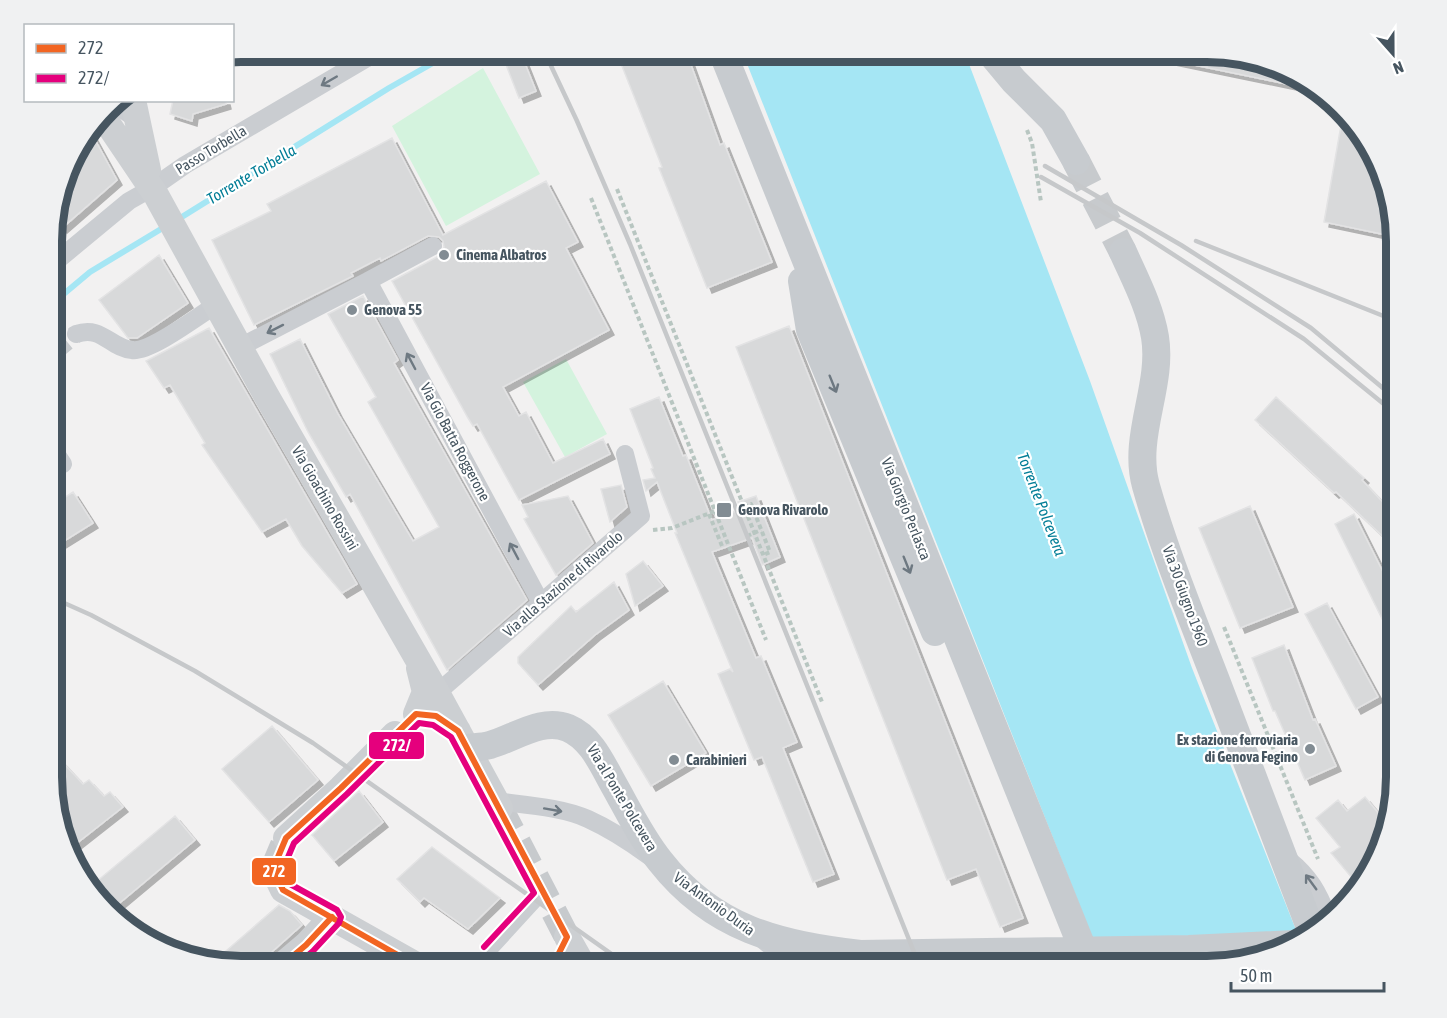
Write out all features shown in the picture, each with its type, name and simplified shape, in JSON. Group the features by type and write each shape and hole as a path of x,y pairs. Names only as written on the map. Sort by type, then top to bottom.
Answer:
{"main road":[{"name":"Via Giorgio Perlasca","path":"726,62 1086,956"},
{"path":"998,62 1053,120 1076,161"},
{"path":"134,109 154,192"},
{"path":"107,121 154,192"},
{"name":"Via Gioachino Rossini","path":"154,192 463,739 497,804"},
{"path":"793,226 810,330 1068,956"},
{"name":"Via 30 Giugno 1960","path":"1123,252 1144,300 1155,338 1154,377 1144,437 1143,463 1146,484 1185,600 1309,924"},
{"path":"418,661 425,692 416,714 436,716 463,739"},
{"name":"Via al Ponte Polcevera","path":"463,739 490,745 548,723 568,728 588,741 660,862 691,894 734,924 786,942 812,948 861,954 944,956"},
{"path":"286,838 395,734"},
{"path":"273,869 283,890 401,956"},
{"path":"293,956 332,917"},
{"path":"567,937 578,956"},
{"name":"Via al Ponte Polcevera","path":"1105,956 1268,945"}],"street":[{"name":"Passo Torbella","path":"61,257 129,201 154,192 185,165 360,62"},
{"path":"240,347 433,246"},
{"name":"Via Gio Batta Roggerone","path":"368,281 541,603"},
{"path":"76,334 84,331 95,332 127,349 139,350 152,345 216,305"},
{"name":"Via alla Stazione di Rivarolo","path":"437,693 641,516 625,454"},
{"name":"Via Antonio Duria","path":"497,804 557,811 587,818 631,843 709,898 782,956"},
{"path":"1283,855 1302,871 1316,888 1326,911"}],"lane":[{"path":"489,956 544,894"},
{"path":"558,956 567,937"}],"path":[{"path":"1023,123 1032,143 1041,202"},
{"path":"617,189 822,702"},
{"path":"591,198 766,640"},
{"path":"744,507 751,504 770,552 763,555"},
{"path":"707,507 712,505"},
{"path":"672,528 715,511"},
{"path":"709,513 722,546"},
{"path":"747,536 761,530"},
{"path":"1222,622 1322,870"}],"green space":[{"path":"483,68 540,174 446,226 392,126"},
{"path":"566,359 607,434 565,457 523,382"}],"water":[{"name":"Torrente Polcevera","path":"746,62 968,62 1090,381 1192,668 1297,932 1264,947 1218,956 1100,956"}],"building":[{"path":"505,62 524,62 536,91 519,98"},
{"path":"620,62 690,62 720,145 724,143 772,262 707,288 659,168 662,167"},
{"path":"1180,62 1218,62 1241,65 1264,71 1296,86"},
{"path":"173,102 226,102 226,104 193,114 192,121 170,114"},
{"path":"1341,123 1362,151 1372,172 1382,206 1385,235 1324,222"},
{"path":"94,138 117,180 62,228 71,183 85,151"},
{"path":"392,138 443,235 546,181 578,242 566,248 609,330 503,387 519,416 526,412 553,463 603,439 610,454 519,500 477,424 473,426 468,418 392,281 439,256 444,247 439,237 428,236 381,261 380,258 351,273 353,276 254,325 212,240 271,211 267,204"},
{"path":"159,255 188,303 137,338 128,338 99,300"},
{"path":"363,296 398,360 394,363 527,600 447,670 350,494 346,497 308,432 270,354 300,339 338,414 413,541 439,527 368,402 376,397 328,314"},
{"path":"789,326 1023,918 1000,927 976,869 947,880 736,347"},
{"path":"209,328 357,584 342,593 302,546 286,519 262,532 202,445 205,443 170,385 164,388 146,361"},
{"path":"659,397 683,456 686,455 712,520 741,509 738,502 756,496 780,557 762,565 752,538 712,552 756,658 761,656 797,742 783,748 834,874 813,882 762,757 754,760 718,674 730,669 733,672 675,533 677,533 657,482 646,491 643,480 655,478 630,409"},
{"path":"1276,397 1364,478 1362,480 1385,504 1385,539 1336,492 1334,493 1255,420"},
{"path":"621,485 627,507 610,522 601,489"},
{"path":"73,492 93,523 62,543 61,499"},
{"path":"568,496 593,543 556,575 524,519 528,517 522,505"},
{"path":"1250,506 1293,607 1240,628 1199,528"},
{"path":"1354,514 1385,576 1385,625 1335,524"},
{"path":"643,561 663,586 635,606 626,574"},
{"path":"614,582 629,610 595,635 538,685 518,663 518,657 571,606 576,612"},
{"path":"1327,603 1378,697 1356,709 1305,614"},
{"path":"1284,645 1313,720 1315,719 1336,766 1305,780 1275,711 1273,711 1252,658"},
{"path":"663,681 706,753 651,786 608,715"},
{"path":"272,726 318,780 269,822 222,769"},
{"path":"62,762 83,784 89,780 104,796 110,792 123,807 75,845 65,812"},
{"path":"359,791 383,822 334,861 312,835"},
{"path":"1365,797 1381,816 1372,846 1362,867 1352,878 1331,853 1340,847 1316,818 1338,800 1347,811"},
{"path":"175,816 195,840 116,906 96,882"},
{"path":"432,847 500,898 468,929 424,898 420,902 397,879"},
{"path":"279,905 290,911 302,925 267,956 221,955"}],"waterway":[{"name":"Torrente Torbella","path":"177,220 435,62"},
{"name":"Torrente Torbella","path":"61,296 90,272 166,226"}],"tunnel":[{"path":"1076,161 1123,252"},
{"path":"61,346 76,334"},
{"path":"500,808 567,937"},
{"path":"273,869 286,838"}],"railway":[{"path":"549,62 630,244 916,956"},
{"path":"1045,166 1181,245 1311,328 1385,390"},
{"path":"1041,177 1140,233 1304,339 1385,405"},
{"path":"1196,241 1385,317"},
{"path":"62,602 91,615 195,671 313,743 614,956"}],"transit line":[{"name":"272","path":"400,956 283,890 273,869 286,838 416,714 436,716 458,731 567,937 558,956"},
{"name":"272/","path":"307,956 339,923 341,917 337,910 290,884 283,869 294,843 419,723 433,725 451,737 534,893 484,947"},
{"name":"272","path":"293,956 332,917"}],"place":[{"name":"Cinema Albatros","path":"444,255"},
{"name":"Genova 55","path":"352,310"},
{"name":"Genova Rivarolo","path":"724,510"},
{"name":"Ex stazione ferroviaria di Genova Fegino","path":"1310,749"},
{"name":"Carabinieri","path":"674,760"}]}
